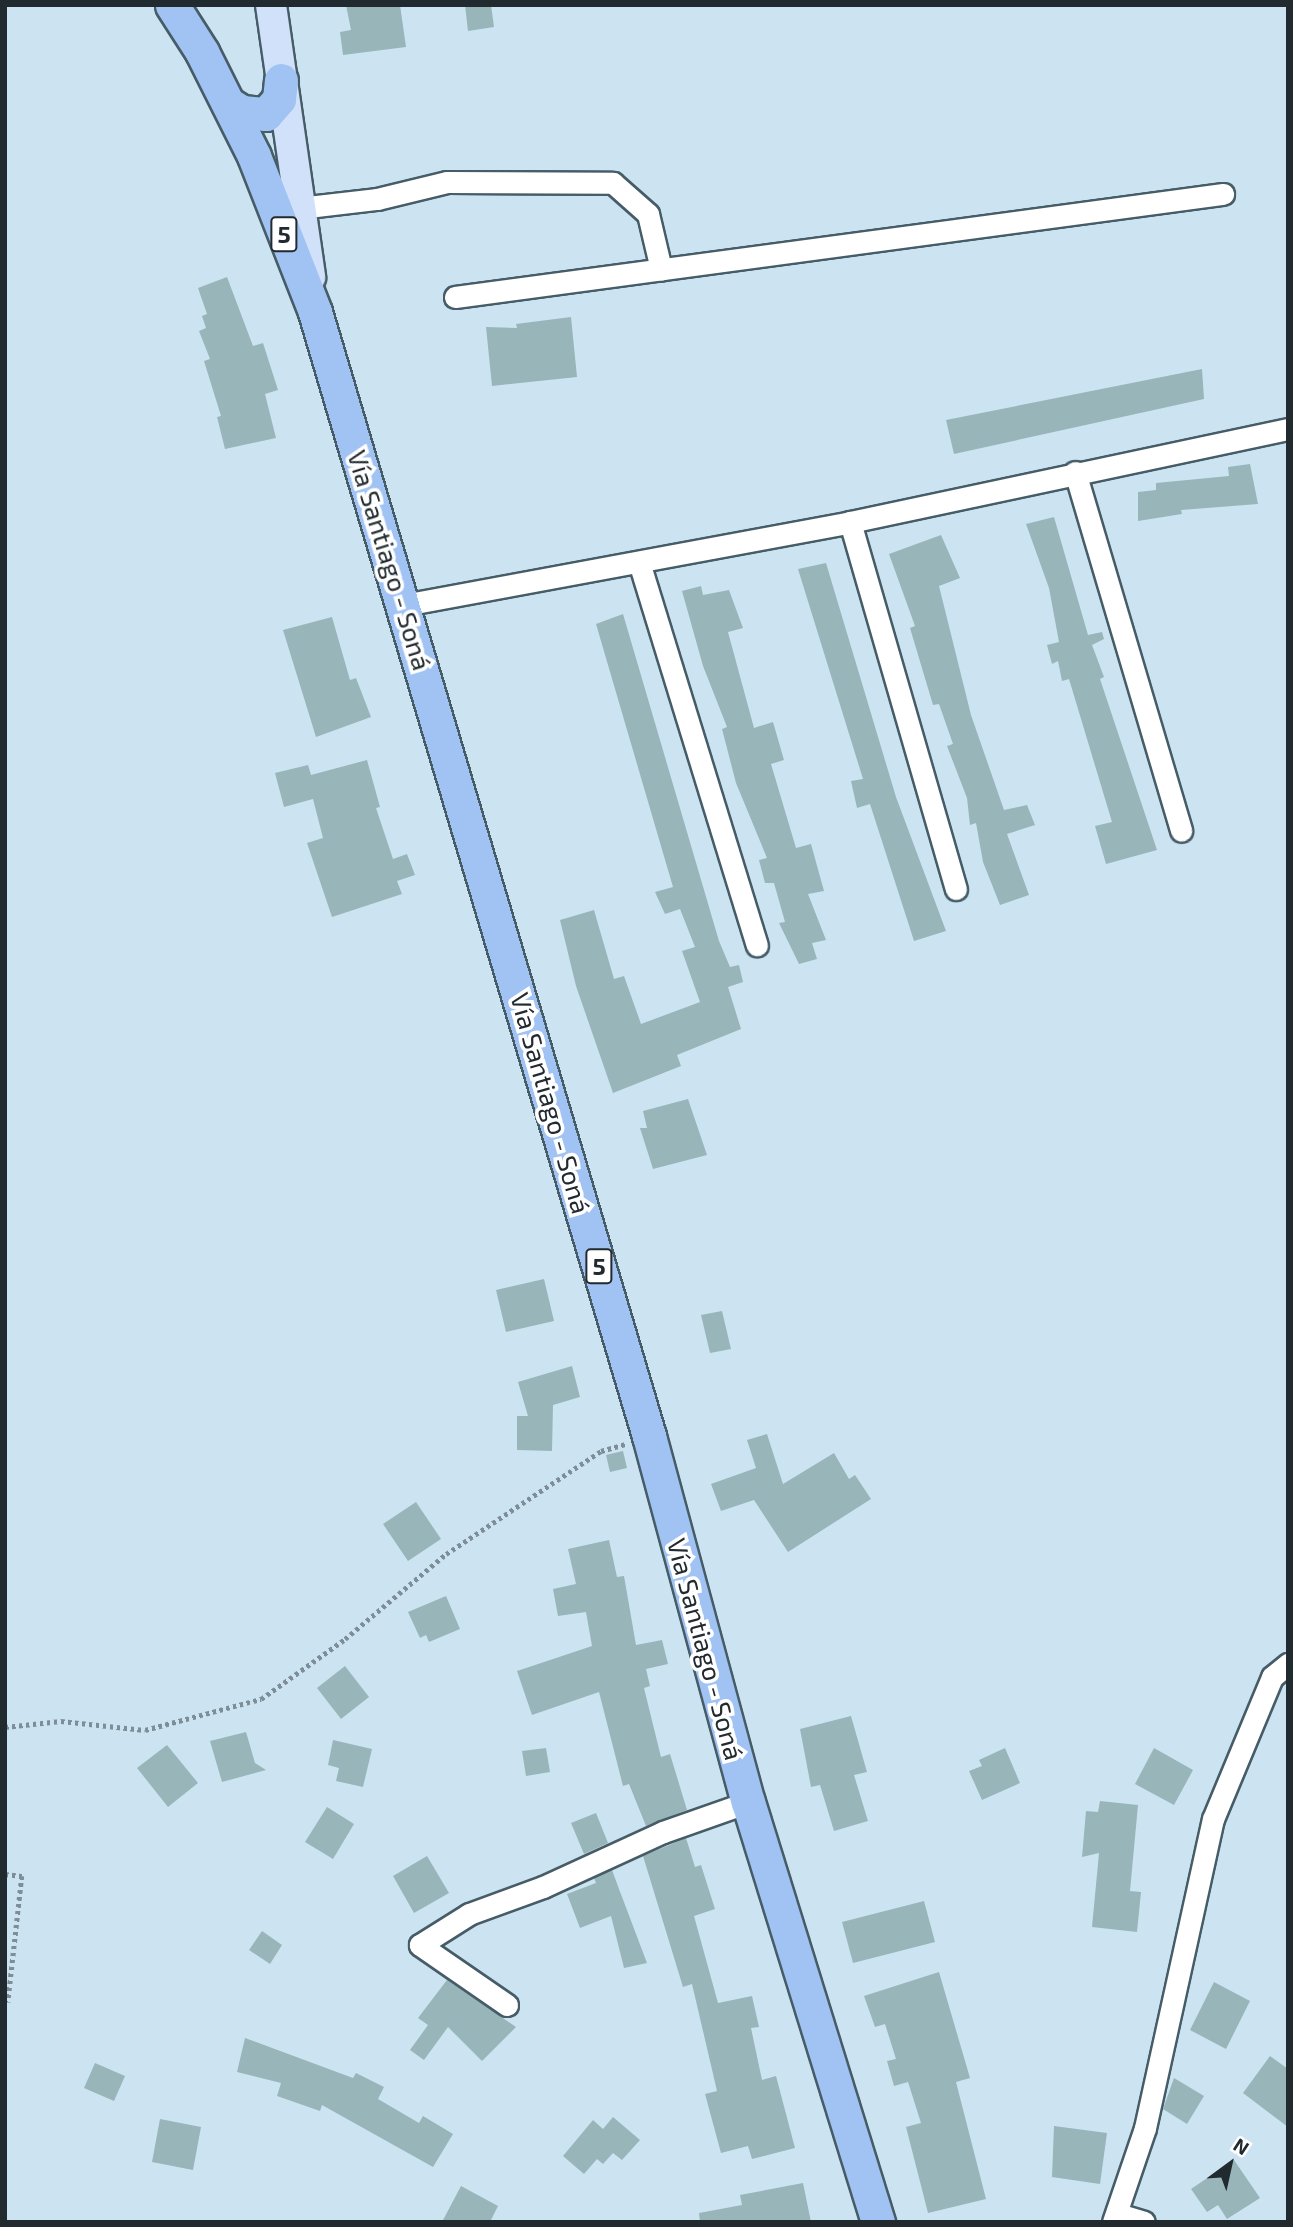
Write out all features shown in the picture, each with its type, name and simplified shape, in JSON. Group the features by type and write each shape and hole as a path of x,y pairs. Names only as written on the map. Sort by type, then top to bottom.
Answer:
{"main road":[{"name":"Vía Santiago - Soná","path":"172,5 229,104 254,156 315,312 649,1436 748,1802 877,2222"},
{"path":"271,5 315,312"},
{"path":"229,104 242,112 266,114 279,99 281,80"},
{"path":"254,156 279,151 289,136"}],"street":[{"path":"299,208 377,199 447,182 613,183 648,214 662,269"},
{"path":"455,297 1223,194"},
{"path":"404,605 850,522 1075,472 1288,429"},
{"path":"1075,472 1181,831"},
{"path":"850,522 956,889"},
{"path":"639,562 757,945"},
{"path":"1144,2222 1116,2218 1145,2128 1213,1819 1272,1677 1288,1664"},
{"path":"507,2005 420,1945 469,1914 543,1887 663,1832 748,1802"}],"path":[{"path":"5,1727 61,1721 145,1730 261,1699 345,1639 446,1554 601,1451 649,1436"},
{"path":"5,1874 22,1876 8,2002"}],"building":[{"path":"346,5 400,5 406,47 343,55 340,32 351,30"},
{"path":"465,5 491,5 494,27 468,31"},
{"path":"227,277 253,346 263,343 278,390 265,394 276,438 225,449 217,417 221,416 204,361 210,359 199,331 206,328 202,316 207,314 198,288"},
{"path":"571,317 577,377 492,386 486,327 517,328 516,324"},
{"path":"1202,369 1204,399 954,454 946,420"},
{"path":"1250,464 1258,504 1181,510 1182,514 1138,521 1138,492 1156,490 1156,483 1229,476 1228,467"},
{"path":"1054,517 1088,635 1102,632 1104,639 1092,645 1104,677 1100,679 1157,850 1106,864 1095,826 1112,822 1069,679 1062,681 1058,661 1052,664 1047,645 1059,642 1049,588 1026,524"},
{"path":"941,535 960,578 939,586 971,715 1004,810 1027,805 1035,825 1007,834 1029,895 1000,905 983,862 976,823 970,825 967,798 947,746 953,744 939,704 933,705 910,628 915,626 889,554"},
{"path":"826,563 896,797 946,931 914,941 870,804 857,808 851,781 863,779 798,569"},
{"path":"701,586 703,595 729,590 743,628 728,632 754,728 773,722 784,760 771,764 796,848 811,844 824,891 808,894 826,940 812,943 817,959 799,964 779,923 785,922 774,883 765,883 759,860 767,858 736,783 722,729 727,727 703,666 682,591"},
{"path":"623,614 719,941 730,967 739,965 743,982 728,987 741,1029 677,1055 681,1066 613,1093 576,986 560,920 594,910 614,979 624,976 641,1024 700,1002 682,951 695,947 680,909 665,914 655,892 673,887 596,624"},
{"path":"332,617 350,680 356,678 371,717 316,737 283,630"},
{"path":"367,760 380,807 376,808 393,859 407,854 415,875 397,881 402,894 332,917 307,843 323,838 313,799 284,807 275,773 308,765 311,775"},
{"path":"688,1099 707,1155 653,1169 640,1128 647,1128 643,1111"},
{"path":"544,1279 554,1321 506,1332 496,1290"},
{"path":"722,1311 731,1349 710,1353 701,1315"},
{"path":"572,1366 580,1397 553,1405 552,1451 517,1450 517,1416 528,1416 518,1382"},
{"path":"767,1434 783,1484 834,1453 849,1479 855,1475 871,1499 788,1552 754,1500 721,1511 711,1484 756,1468 747,1440"},
{"path":"623,1451 627,1468 610,1472 606,1455"},
{"path":"416,1502 441,1539 408,1561 383,1524"},
{"path":"609,1540 617,1577 624,1576 636,1645 662,1640 668,1664 646,1669 650,1686 644,1688 661,1757 670,1754 687,1810 646,1826 629,1784 623,1786 599,1692 532,1715 517,1671 592,1646 586,1612 558,1616 553,1589 576,1584 568,1549"},
{"path":"446,1596 460,1629 429,1642 426,1635 420,1638 408,1612"},
{"path":"345,1666 369,1697 341,1719 317,1688"},
{"path":"851,1716 867,1772 854,1775 868,1821 834,1831 820,1785 811,1787 800,1729"},
{"path":"246,1732 255,1763 266,1770 222,1782 210,1741"},
{"path":"333,1740 372,1749 363,1787 336,1781 339,1768 328,1765"},
{"path":"167,1745 198,1783 168,1807 137,1768"},
{"path":"546,1748 550,1772 526,1776 522,1751"},
{"path":"1005,1748 1020,1783 982,1800 969,1771 982,1766 979,1760"},
{"path":"1154,1748 1193,1770 1174,1805 1135,1784"},
{"path":"1100,1801 1138,1805 1130,1891 1141,1892 1137,1932 1092,1927 1099,1853 1082,1857 1086,1811 1098,1812"},
{"path":"327,1807 354,1824 333,1859 305,1842"},
{"path":"596,1813 608,1843 584,1854 571,1823"},
{"path":"686,1838 695,1867 701,1865 715,1909 694,1916 718,2003 752,1996 759,2027 751,2028 762,2080 776,2076 795,2148 752,2159 748,2146 721,2153 705,2094 717,2091 692,1984 683,1987 643,1856"},
{"path":"427,1856 449,1893 414,1913 393,1876"},
{"path":"612,1870 647,1963 624,1968 611,1916 580,1928 567,1894 596,1883 594,1878"},
{"path":"924,1901 935,1942 853,1963 842,1922"},
{"path":"262,1931 282,1945 270,1964 249,1950"},
{"path":"939,1972 970,2078 956,2082 986,2199 928,2213 906,2127 921,2123 908,2082 894,2086 887,2061 896,2059 885,2024 875,2027 864,1996"},
{"path":"447,1980 516,2027 482,2061 448,2027 424,2060 410,2050 428,2025 418,2018"},
{"path":"1214,1982 1250,2001 1226,2049 1190,2030"},
{"path":"245,2038 353,2078 356,2073 384,2087 378,2099 419,2123 423,2116 453,2134 433,2167 322,2105 320,2111 277,2096 281,2083 237,2072"},
{"path":"1270,2056 1288,2069 1288,2127 1243,2093"},
{"path":"95,2063 125,2076 114,2101 84,2088"},
{"path":"1174,2078 1204,2096 1187,2124 1163,2109"},
{"path":"613,2117 640,2140 622,2160 613,2153 603,2164 597,2159 584,2174 563,2156 593,2120 603,2129"},
{"path":"160,2119 201,2127 193,2170 152,2162"},
{"path":"1054,2126 1107,2133 1100,2184 1052,2177"},
{"path":"1234,2160 1260,2198 1227,2219 1218,2205 1207,2212 1191,2189"},
{"path":"803,2183 811,2222 700,2222 699,2213 742,2205 740,2195"},
{"path":"461,2186 498,2206 490,2222 442,2222"}]}
